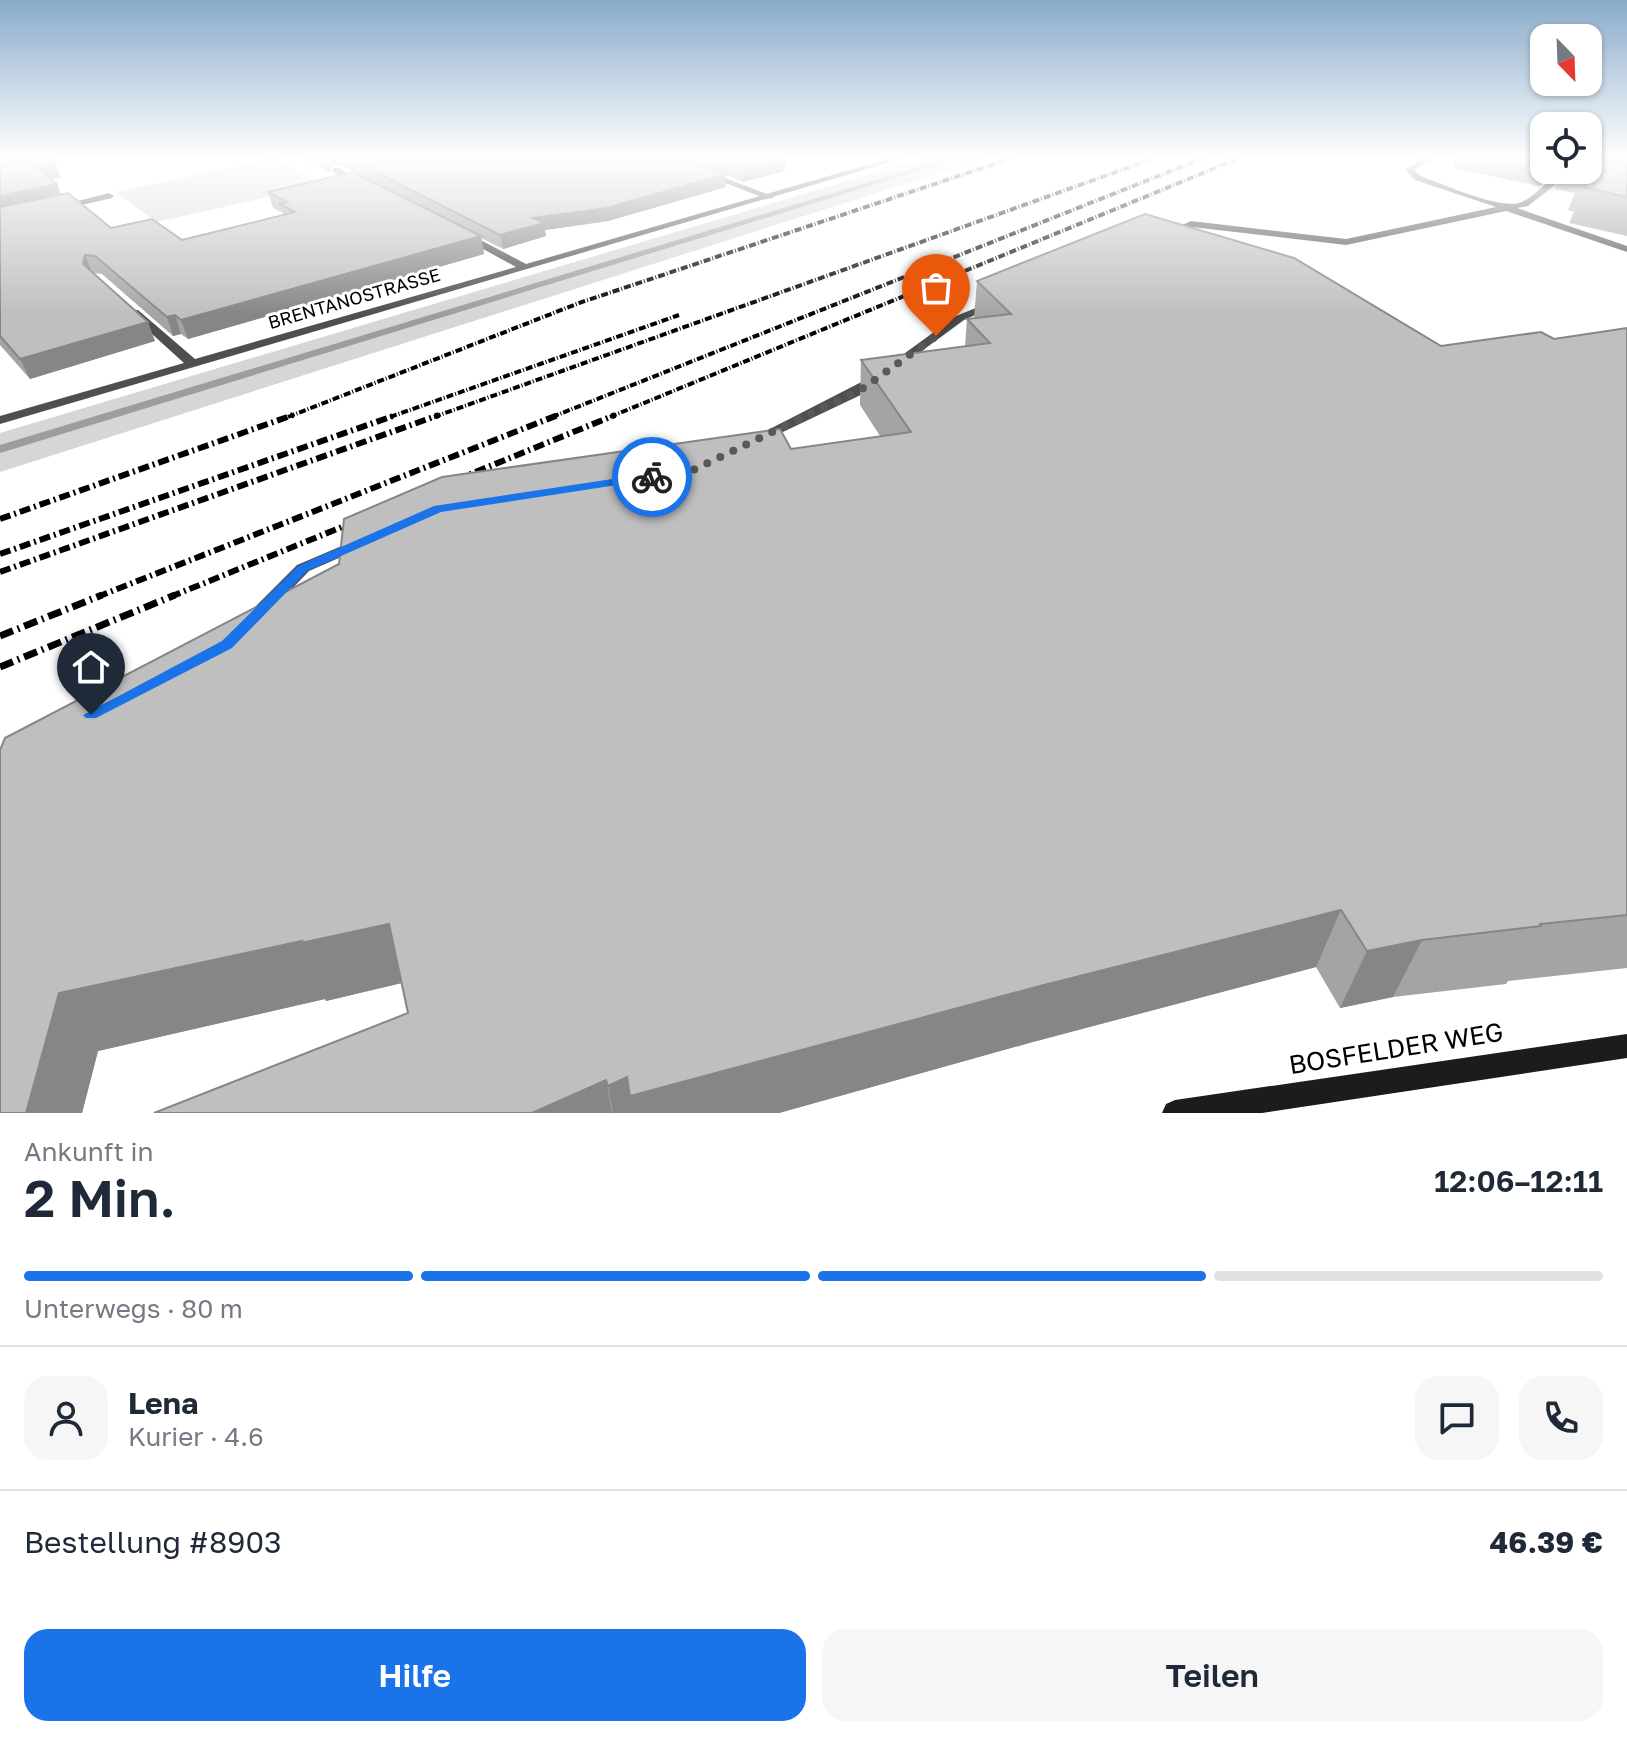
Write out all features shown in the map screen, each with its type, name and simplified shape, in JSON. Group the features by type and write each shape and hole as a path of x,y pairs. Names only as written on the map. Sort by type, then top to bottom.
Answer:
{"street":[{"name":"BRENTANOSTRASSE","path":"0,420 721,211"},
{"path":"1148,242 1191,224 1346,242 1492,211"},
{"path":"1515,211 1627,249"},
{"path":"455,231 525,267"},
{"path":"742,446 862,389 960,318 1003,300"},
{"path":"128,307 193,364"},
{"path":"249,623 303,568 371,538"},
{"name":"BOSFELDER WEG","path":"1175,1113 1627,1046"}],"shaded area":[{"path":"141,211 206,211 156,222"},
{"path":"746,211 820,211 0,472 0,433"}],"building":[{"path":"0,211 90,211 111,228 152,219 182,240 295,212 431,211 481,236 181,320 175,315 167,317 95,256 85,255 83,264 148,322 20,359 0,336"},
{"path":"452,211 585,211 533,218 544,223 500,235"},
{"path":"1145,214 1294,258 1441,346 1541,332 1554,339 1627,328 1627,915 1422,940 1367,951 1341,910 1040,986 630,1096 627,1077 608,1086 606,1080 532,1113 154,1113 408,1013 389,924 59,993 26,1113 0,1113 0,750 5,738 339,564 344,519 442,477 780,429 791,449 911,432 861,360 990,343 967,319 1011,314 977,281"}],"waterway":[{"path":"0,449 783,211"}],"railway":[{"path":"288,417 579,303 854,211"},
{"path":"434,417 1007,211"},
{"path":"552,417 1070,211"},
{"path":"610,417 1111,211"},
{"path":"390,417 679,315"},
{"path":"0,519 293,415"},
{"path":"0,554 396,415"},
{"path":"0,572 439,415"},
{"path":"98,596 558,415"},
{"path":"456,480 615,415"},
{"path":"170,597 364,518"},
{"path":"0,667 175,595"},
{"path":"0,636 98,596"}],"way so far":[{"path":"652,477 689,472 862,389 936,336"}],"route":[{"path":"91,715 227,644 303,568 438,508 652,477"}]}
